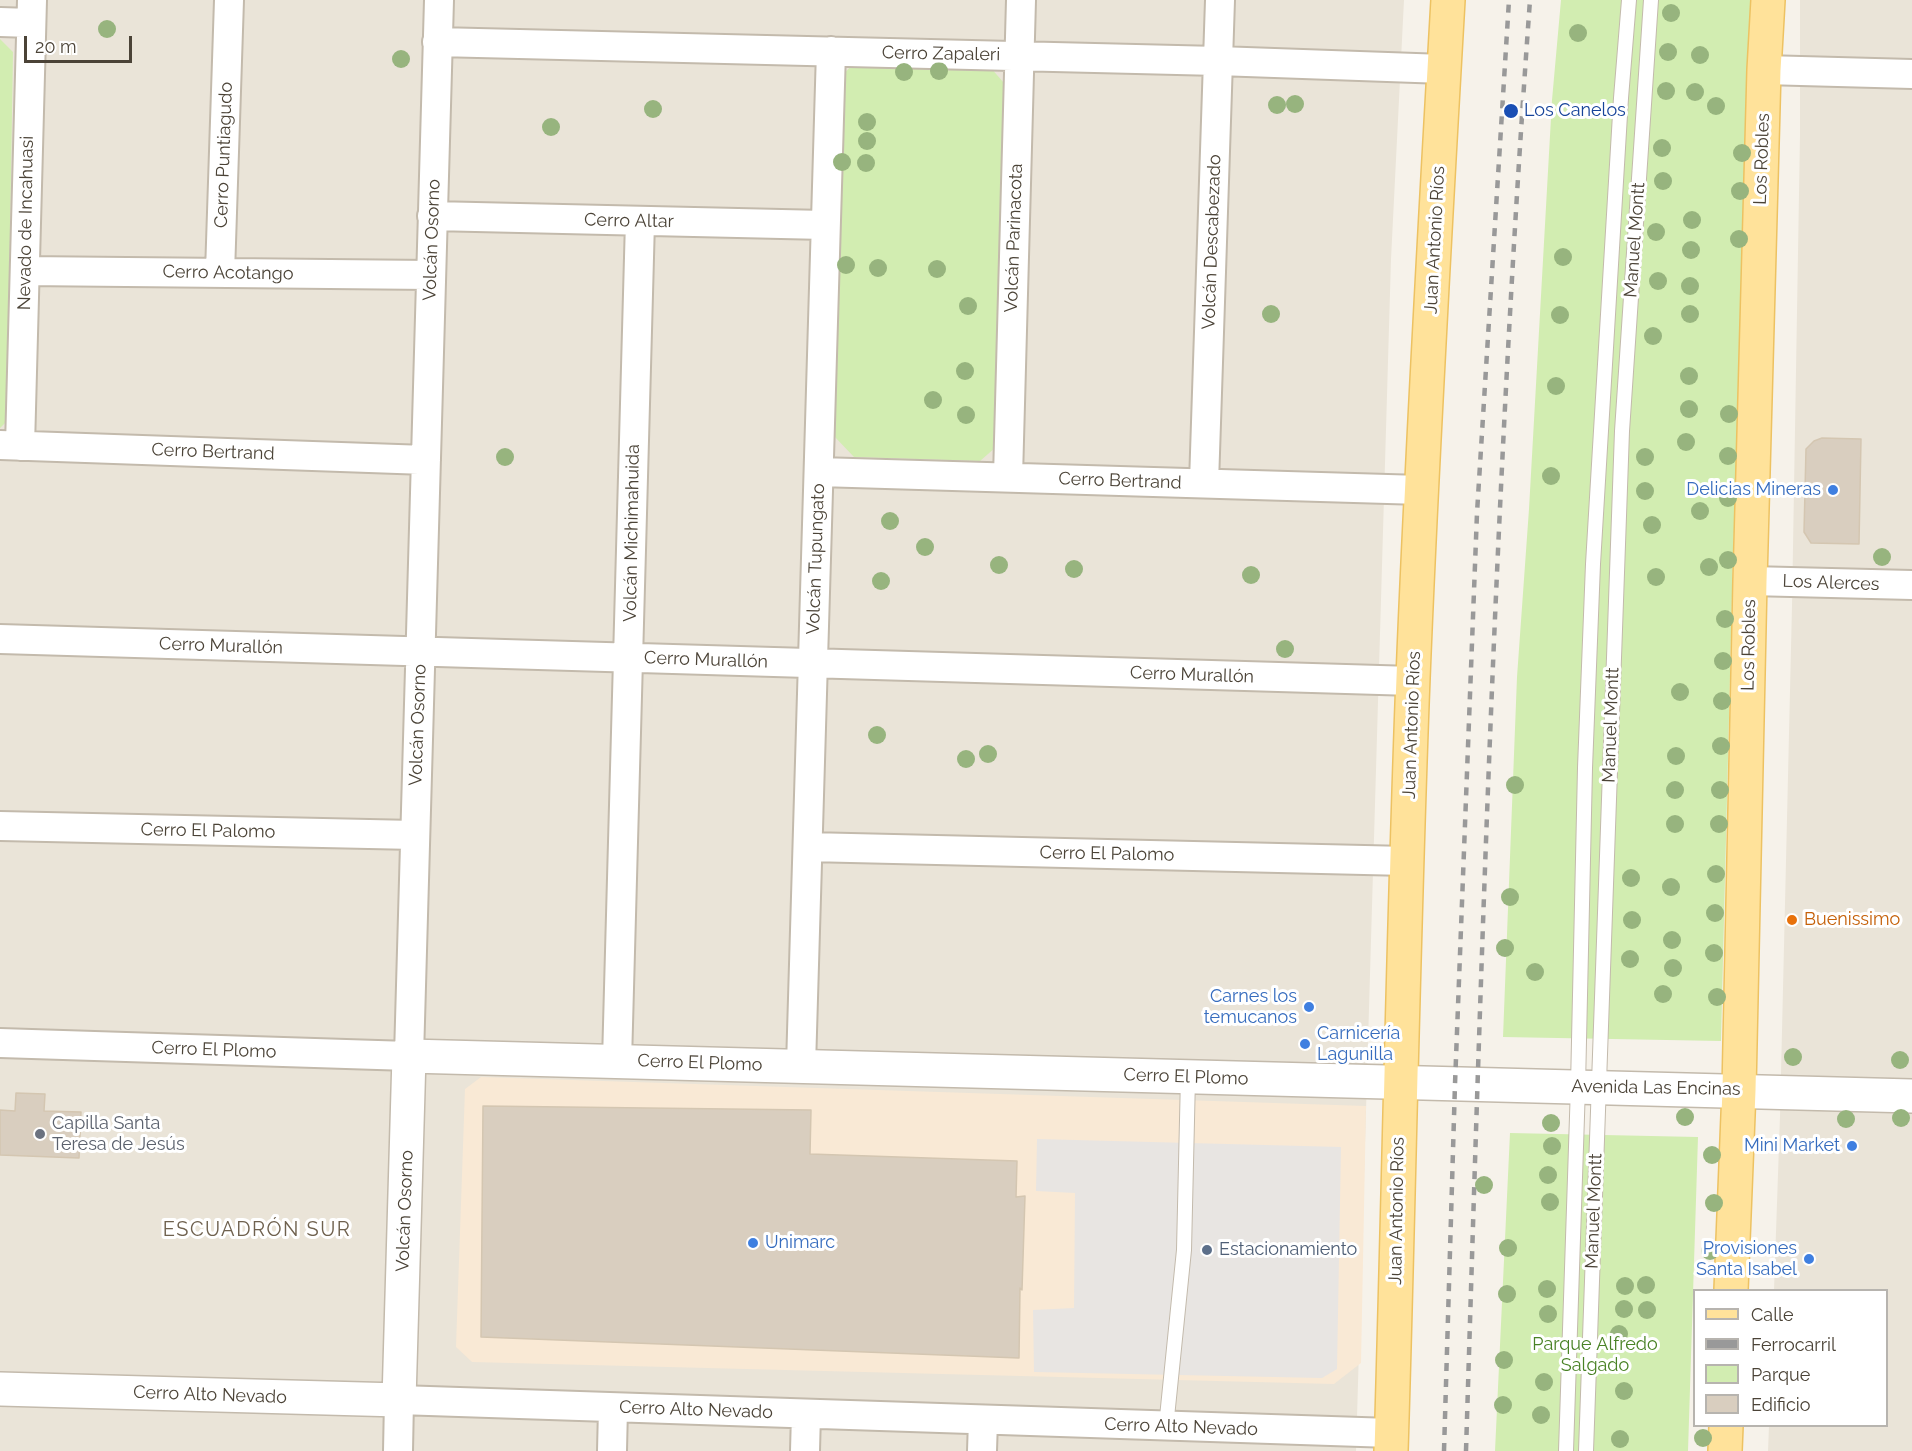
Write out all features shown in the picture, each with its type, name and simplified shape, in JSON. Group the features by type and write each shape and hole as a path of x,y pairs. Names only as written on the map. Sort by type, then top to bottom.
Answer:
{"main road":[{"name":"Juan Antonio Ríos","path":"1391,1442 1413,681 1421,490 1448,0"},
{"name":"Los Robles","path":"1731,1289 1739,1090 1750,581 1764,70 1768,0"},
{"path":"1725,1451 1726,1427"}],"street":[{"name":"Cerro Puntiagudo","path":"220,273 229,0"},
{"name":"Volcán Osorno","path":"398,1451 439,0"},
{"name":"Volcán Parinacota","path":"1008,477 1021,0"},
{"name":"Volcán Descabezado","path":"1204,483 1220,0"},
{"path":"0,22 31,12"},
{"name":"Nevado de Incahuasi","path":"10,446 25,271 31,12"},
{"name":"Cerro Zapaleri","path":"438,42 1218,61 1444,69"},
{"name":"Volcán Tupungato","path":"801,1066 831,51"},
{"path":"1764,70 1912,74"},
{"name":"Cerro Altar","path":"432,216 825,225"},
{"name":"Volcán Michimahuida","path":"617,1060 640,221"},
{"name":"Cerro Acotango","path":"25,271 431,275"},
{"name":"Cerro Bertrand","path":"10,446 426,460"},
{"name":"Cerro Bertrand","path":"819,472 1421,490"},
{"name":"Los Alerces","path":"1750,581 1912,585"},
{"name":"Cerro Murallón","path":"0,639 1413,681"},
{"name":"Cerro El Palomo","path":"0,826 415,835"},
{"name":"Cerro El Palomo","path":"808,847 1407,861"},
{"name":"Cerro El Plomo","path":"0,1043 1400,1083"},
{"name":"Avenida Las Encinas","path":"1400,1083 1912,1096"},
{"name":"Cerro Alto Nevado","path":"0,1389 983,1420 1166,1427 1391,1442"},
{"path":"612,1451 613,1407"},
{"path":"805,1451 806,1414"},
{"path":"982,1451 983,1420"}],"lane":[{"name":"Manuel Montt","path":"1586,1451 1588,1086 1584,802 1593,564 1629,0"},
{"name":"Manuel Montt","path":"1566,1451 1588,1086 1622,431 1652,0"},
{"path":"1166,1427 1184,1250 1188,1077"}],"shaded area":[{"path":"0,0 1404,0 1391,259 1356,1451 0,1451"},
{"path":"1800,0 1912,0 1912,1451 1768,1451 1769,1427 1888,1427 1888,1289 1774,1289 1792,606"},
{"path":"481,1077 1366,1106 1361,1363 1334,1384 472,1362 456,1347 465,1089"},
{"name":"Estacionamiento","path":"1037,1139 1341,1147 1337,1369 1322,1378 1034,1372 1033,1310 1074,1308 1075,1193 1036,1191"}],"green space":[{"path":"1561,0 1753,0 1755,39 1733,555 1721,1041 1503,1037 1517,677 1529,509 1552,100"},
{"path":"0,39 13,52 7,421 0,428"},
{"path":"853,64 990,67 1004,83 996,447 980,461 854,457 834,436 840,78"},
{"name":"Parque Alfredo Salgado","path":"1510,1133 1698,1137 1688,1451 1495,1451"}],"building":[{"name":"Delicias Mineras","path":"1822,438 1861,439 1859,544 1811,543 1804,532 1806,449 1814,441"},
{"name":"Capilla Santa Teresa de Jesús","path":"16,1093 45,1094 44,1111 81,1112 79,1158 0,1155 0,1110 15,1111"},
{"name":"Unimarc","path":"483,1106 811,1110 810,1154 1017,1161 1016,1197 1025,1196 1019,1358 481,1337"}],"railway":[{"path":"1444,1451 1455,1084 1477,513 1509,0"},
{"path":"1466,1451 1490,725 1507,362 1530,0"}],"place":[{"name":"Los Canelos","path":"1511,111"},
{"name":"Delicias Mineras","path":"1833,490"},
{"name":"Buenissimo","path":"1792,920"},
{"name":"Carnes los temucanos","path":"1309,1007"},
{"name":"Carnicería Lagunilla","path":"1305,1044"},
{"name":"Capilla Santa Teresa de Jesús","path":"40,1134"},
{"name":"Mini Market","path":"1852,1146"},
{"name":"Unimarc","path":"753,1243"},
{"name":"Estacionamiento","path":"1207,1250"},
{"name":"Provisiones Santa Isabel","path":"1809,1259"}],"district":[{"name":"ESCUADRÓN SUR","path":"257,1230"}]}
